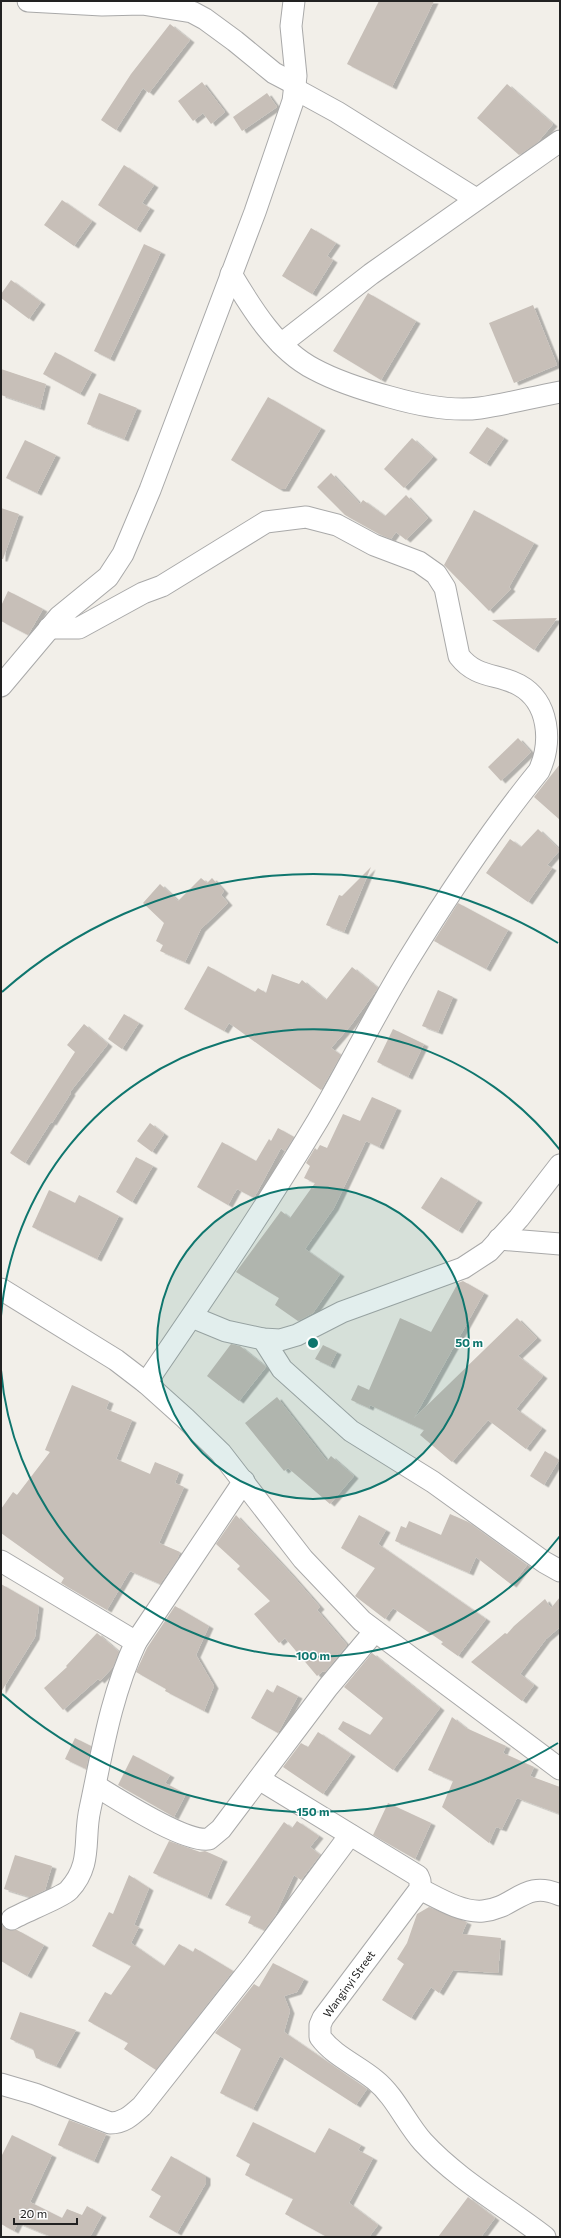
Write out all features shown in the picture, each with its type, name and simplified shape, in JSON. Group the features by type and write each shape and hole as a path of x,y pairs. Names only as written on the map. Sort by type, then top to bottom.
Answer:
{"street":[{"path":"28,1 102,5 142,4 192,12 206,19 274,73 476,199"},
{"path":"1,686 60,617 108,577 122,554 153,482 282,137 293,101 295,86 295,52 291,26 294,1"},
{"path":"281,344 371,274 560,141"},
{"path":"231,274 254,312 281,344 312,368 350,386 402,400 444,408 479,408 560,392"},
{"path":"50,628 79,628 143,593 162,586 266,522 306,517 337,525 374,545 419,562 436,574 445,588 459,656 466,664 480,673 520,685 551,714 546,729 545,750 539,771 482,844 407,962 317,1120 192,1317 146,1383"},
{"path":"192,1317 226,1331 263,1339 280,1340 297,1335 342,1312 418,1286 463,1268 488,1251 519,1218 560,1165"},
{"path":"499,1239 560,1244"},
{"path":"1,1289 116,1360 146,1383 211,1443 244,1481 303,1559 362,1621 560,1767"},
{"path":"263,1339 282,1369 351,1431 433,1482 544,1562 560,1571"},
{"path":"12,1919 68,1891 83,1868 88,1845 89,1811 96,1786 113,1701 125,1666 136,1642 244,1481"},
{"path":"1,1561 136,1642"},
{"path":"96,1786 160,1822 204,1840 214,1836 221,1829 328,1687 375,1631"},
{"path":"259,1779 418,1876 420,1881 420,1889 465,1909 482,1911 508,1904 526,1892 540,1890 560,1895"},
{"path":"1,2084 35,2094 110,2123 120,2123 132,2116 142,2106 254,1964 350,1835"},
{"name":"Wanginyi Street","path":"420,1889 337,1998 320,2025 320,2037 352,2065 375,2080 387,2093 423,2142 463,2178 545,2237"}],"building":[{"path":"379,1 434,1 392,87 347,64"},
{"path":"170,24 190,40 149,93 143,88 116,130 101,120 131,74"},
{"path":"202,82 225,112 211,124 203,113 193,121 178,101"},
{"path":"507,84 553,124 537,143 519,155 477,118"},
{"path":"267,93 277,107 242,131 233,117"},
{"path":"124,165 154,185 142,203 150,208 136,230 98,205"},
{"path":"62,200 92,221 74,246 44,225"},
{"path":"311,228 336,243 327,256 333,260 312,294 282,276"},
{"path":"144,244 161,252 110,359 94,351"},
{"path":"11,280 41,302 29,319 1,298 1,294"},
{"path":"368,293 416,321 381,380 333,351"},
{"path":"533,305 557,365 514,383 489,323"},
{"path":"55,352 92,372 80,394 43,374"},
{"path":"1,369 46,384 40,408 1,395"},
{"path":"99,393 137,408 124,439 87,424"},
{"path":"268,397 321,428 285,489 279,489 231,460"},
{"path":"487,427 504,438 486,464 469,453"},
{"path":"412,438 433,457 404,488 384,469"},
{"path":"25,440 56,455 37,493 6,478"},
{"path":"331,473 360,504 363,500 385,516 406,495 428,518 406,540 396,532 391,539 379,534 345,515 317,487"},
{"path":"1,508 19,514 3,559 1,559"},
{"path":"474,510 534,543 509,587 511,589 489,611 444,565"},
{"path":"8,591 43,609 28,635 1,621 1,606"},
{"path":"557,618 534,650 492,620 516,619"},
{"path":"518,738 531,752 501,781 488,767"},
{"path":"560,764 560,820 534,797"},
{"path":"538,829 560,850 547,865 552,868 528,902 486,873 510,839 521,847"},
{"path":"371,867 344,932 326,925 339,895 342,896"},
{"path":"201,878 207,883 212,878 224,891 221,895 228,903 201,929 185,962 160,951 163,945 156,941 164,923 143,903 160,884 178,901"},
{"path":"458,903 508,930 486,969 434,941"},
{"path":"208,966 255,992 258,988 266,993 272,974 299,984 302,980 326,1000 352,967 378,988 351,1025 331,1048 341,1055 321,1090 229,1023 224,1031 184,1009"},
{"path":"438,990 453,997 438,1032 422,1026"},
{"path":"124,1014 139,1023 122,1049 108,1039"},
{"path":"84,1024 108,1044 70,1092 71,1093 52,1123 51,1122 25,1163 10,1153 75,1052 67,1045"},
{"path":"393,1029 424,1044 408,1077 377,1062"},
{"path":"372,1097 397,1108 379,1147 366,1141 334,1208 305,1249 340,1274 313,1313 298,1321 275,1305 279,1298 236,1272 281,1211 290,1218 315,1183 304,1178 310,1166 306,1163 315,1148 317,1150 320,1145 327,1148 343,1114 360,1121"},
{"path":"150,1123 164,1134 152,1152 137,1141"},
{"path":"278,1128 294,1137 285,1151 281,1148 254,1198 237,1189 228,1205 197,1187 222,1142 256,1161 269,1139 271,1141"},
{"path":"136,1157 153,1166 132,1202 116,1192"},
{"path":"441,1177 478,1200 458,1231 421,1208"},
{"path":"49,1190 75,1203 79,1195 119,1216 97,1259 32,1227"},
{"path":"463,1281 484,1293 414,1418 517,1318 537,1338 518,1356 543,1376 516,1409 542,1428 526,1449 488,1420 452,1462 420,1435 424,1430 370,1405 369,1408 351,1400 358,1385 369,1390 400,1318 431,1332 458,1283"},
{"path":"231,1344 240,1346 266,1367 239,1401 207,1376"},
{"path":"323,1345 337,1352 330,1366 315,1359"},
{"path":"72,1385 109,1401 106,1409 132,1420 116,1459 150,1474 155,1462 179,1472 175,1483 184,1487 159,1543 180,1552 177,1560 160,1584 130,1571 107,1610 61,1583 64,1578 1,1533 1,1509 13,1492 17,1495 50,1452 45,1450"},
{"path":"277,1397 327,1461 331,1456 354,1476 330,1504 288,1468 284,1471 245,1423"},
{"path":"545,1451 559,1460 544,1485 530,1476"},
{"path":"450,1514 468,1522 527,1565 512,1585 476,1557 469,1573 395,1541 401,1526 406,1528 409,1521 441,1535"},
{"path":"236,1515 320,1607 317,1610 347,1645 325,1672 323,1671 317,1676 285,1638 279,1643 254,1614 270,1601 237,1569 240,1566 216,1544"},
{"path":"359,1515 386,1530 378,1544 486,1619 458,1656 441,1644 443,1642 393,1608 385,1619 355,1596 375,1568 341,1548"},
{"path":"1,1584 39,1606 35,1637 1,1692"},
{"path":"560,1597 560,1627 546,1639 520,1674 534,1685 522,1701 471,1662 505,1633 507,1634 545,1599 551,1608"},
{"path":"175,1606 209,1626 196,1655 214,1686 204,1711 165,1691 166,1689 136,1672 147,1648"},
{"path":"97,1633 119,1652 113,1667 100,1681 98,1679 63,1710 44,1688 67,1667 66,1666"},
{"path":"372,1653 440,1708 393,1770 338,1729 343,1721 370,1735 383,1718 344,1687"},
{"path":"277,1685 298,1696 278,1733 251,1718 267,1689 273,1693"},
{"path":"452,1717 466,1728 506,1746 503,1753 534,1767 530,1776 560,1787 560,1814 517,1798 502,1829 496,1827 489,1843 442,1807 453,1781 428,1770"},
{"path":"318,1732 351,1754 323,1794 283,1767 301,1743 308,1747"},
{"path":"75,1738 91,1746 86,1769 65,1759"},
{"path":"133,1755 170,1775 165,1783 186,1794 174,1817 118,1785"},
{"path":"388,1803 431,1823 415,1859 373,1835"},
{"path":"297,1821 319,1836 310,1847 320,1855 301,1880 294,1875 275,1916 264,1930 248,1923 251,1916 225,1905 284,1822 292,1828"},
{"path":"169,1841 200,1852 205,1851 223,1859 207,1897 153,1873"},
{"path":"15,1855 52,1866 45,1890 30,1897 4,1889"},
{"path":"129,1875 149,1888 134,1925 139,1927 131,1943 164,1966 179,1944 193,1952 195,1948 233,1971 156,2070 124,2049 128,2043 88,2021 105,1992 111,1995 131,1966 92,1946 109,1912 113,1914"},
{"path":"429,1907 467,1922 462,1934 501,1938 498,1973 453,1970 439,1993 431,1987 411,2018 382,2000 404,1964 397,1959 407,1943 417,1914"},
{"path":"1,1924 6,1929 17,1930 44,1945 27,1976 1,1961"},
{"path":"273,1963 304,1979 297,1992 284,1996 290,2011 284,2032 367,2089 356,2105 280,2056 253,2109 220,2093 241,2049 215,2033 254,1984 259,1987"},
{"path":"20,2012 76,2030 56,2066 36,2058 33,2049 10,2039"},
{"path":"69,2120 106,2134 94,2161 58,2145"},
{"path":"253,2122 315,2153 329,2128 361,2145 358,2150 373,2158 349,2203 378,2225 369,2237 327,2237 285,2214 293,2199 245,2175 250,2164 236,2156"},
{"path":"12,2135 52,2155 30,2202 62,2218 67,2209 82,2215 87,2206 102,2215 90,2237 52,2237 18,2223 14,2231 1,2224 1,2157"},
{"path":"171,2156 206,2176 206,2183 177,2233 149,2217 161,2196 151,2190"},
{"path":"468,2197 495,2218 481,2237 438,2237"}]}
